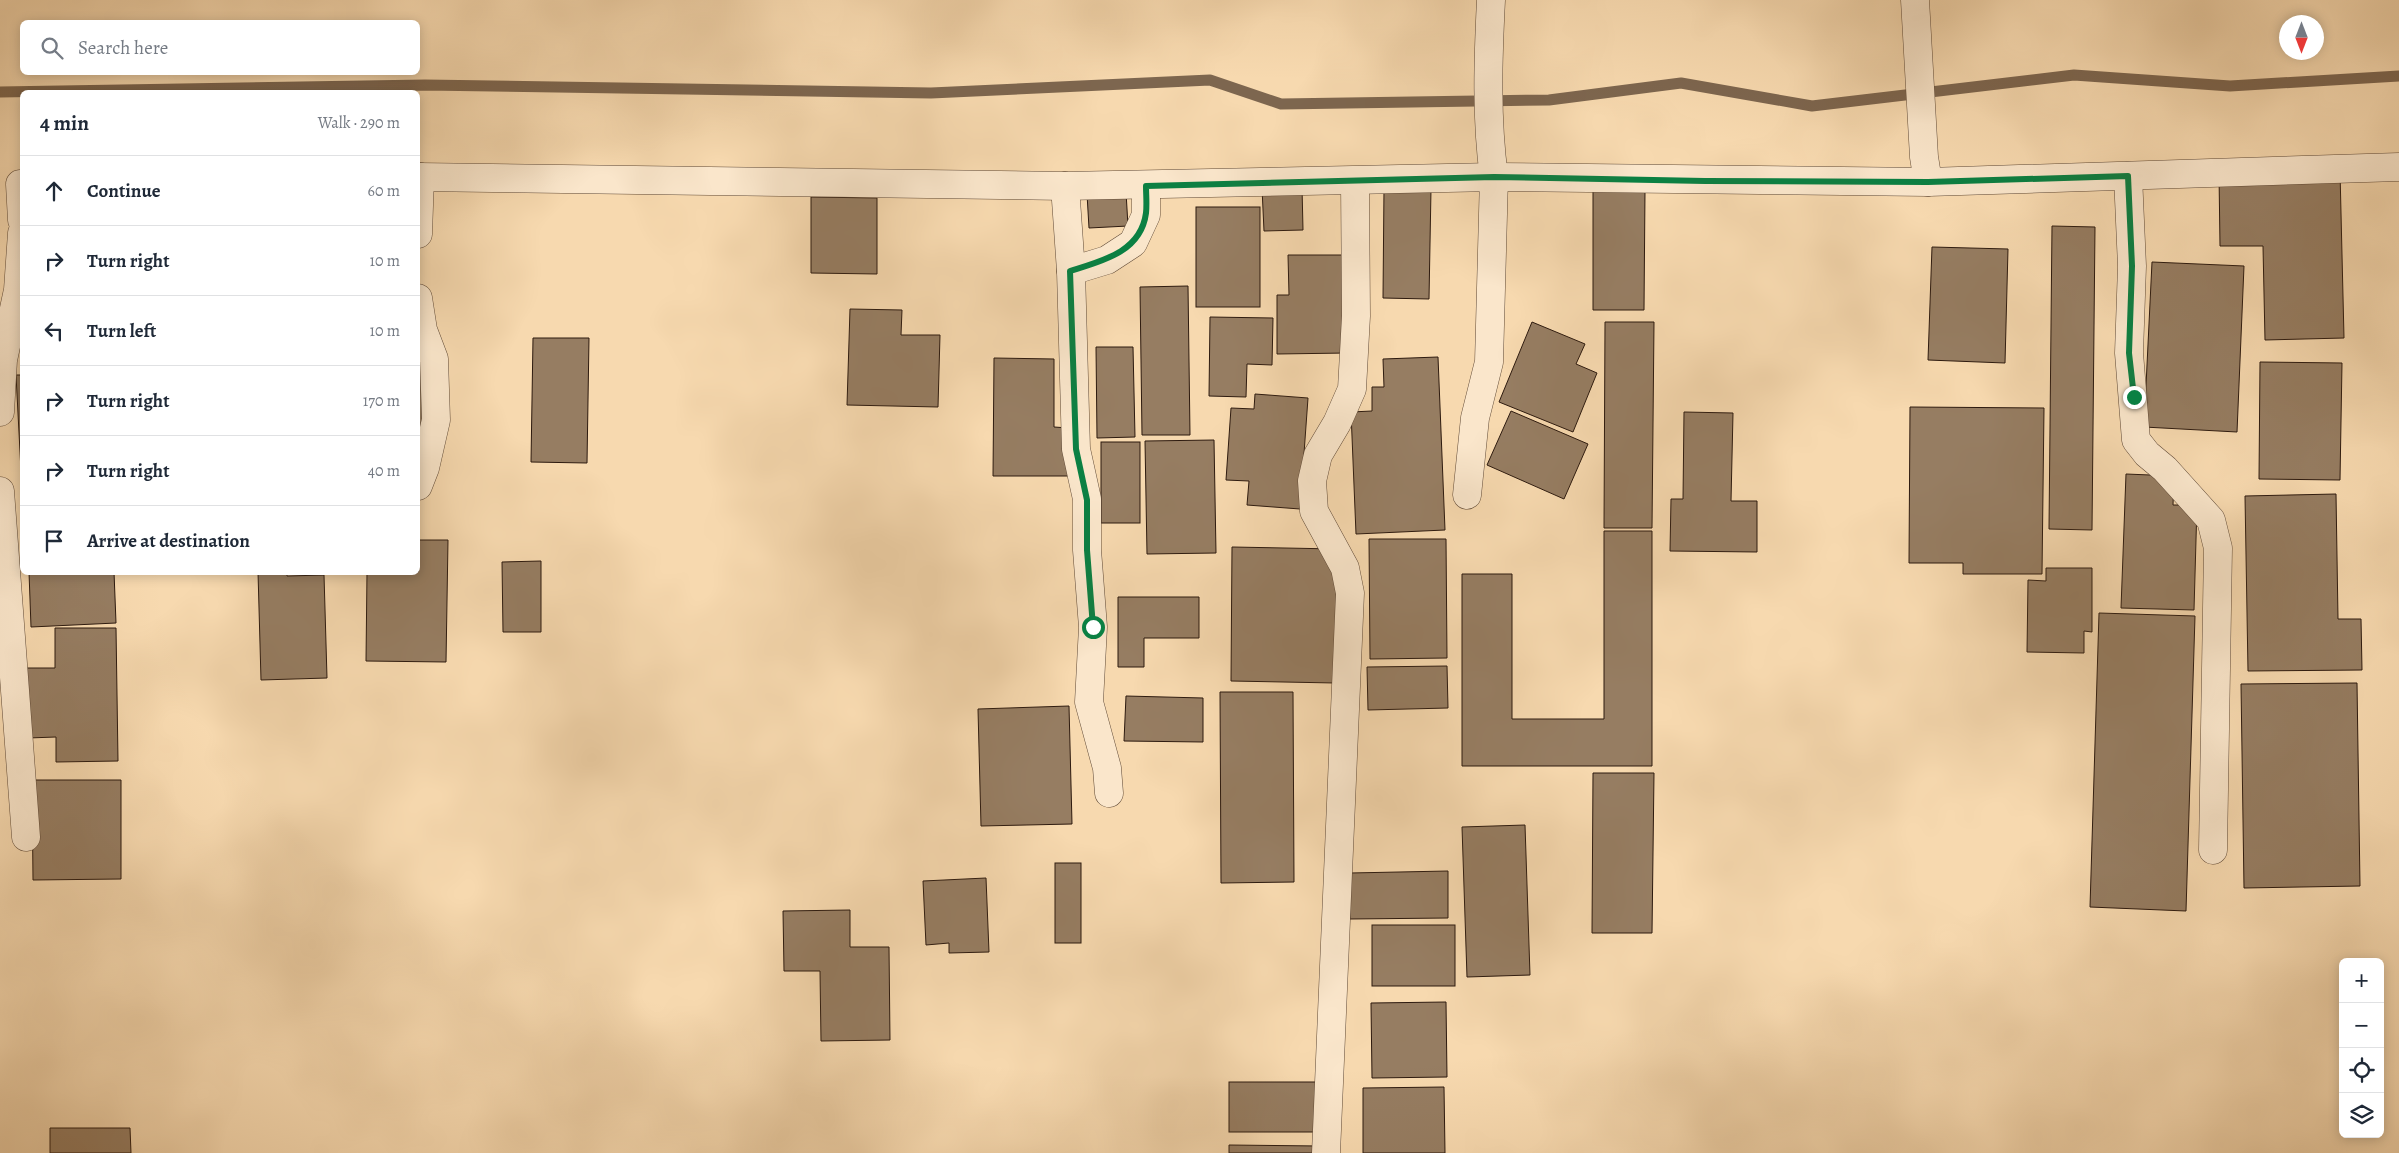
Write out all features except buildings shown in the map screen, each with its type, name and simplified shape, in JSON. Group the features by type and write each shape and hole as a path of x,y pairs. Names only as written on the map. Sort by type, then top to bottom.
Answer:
{"street":[{"path":"1467,495 1475,418 1489,362 1492,167 1488,53 1491,0"},
{"path":"1915,0 1926,170"},
{"path":"420,177 1146,186 1355,181 1492,167 1714,181 1926,170 2128,176 2399,167"},
{"path":"2128,176 2132,266 2129,353 2136,440 2147,454 2165,469 2211,520 2218,548 2213,850"},
{"path":"1326,1153 1350,593 1345,568 1314,511 1312,481 1318,455 1337,423 1352,389 1356,316 1355,181"},
{"path":"14,184 20,211"},
{"path":"1065,186 1076,449 1087,500 1087,550 1093,627 1089,702 1108,768 1109,793"},
{"path":"1070,271 1108,260 1133,243 1146,215 1146,186"},
{"path":"0,412 3,360 18,290 20,262"},
{"path":"420,311 423,330 434,359 436,420 425,468 420,481"},
{"path":"0,491 26,836"}],"waterway":[{"path":"121,90 425,85 931,93 1210,80 1281,104 1549,100 1681,83 1812,106 2074,75 2230,86 2399,76"},
{"path":"0,92 20,92"}],"route":[{"path":"1093,627 1087,550 1087,500 1076,449 1070,271 1108,260 1133,243 1146,215 1146,186 1494,177 1705,181 1928,182 2128,176 2132,266 2129,353 2134,397"}]}
